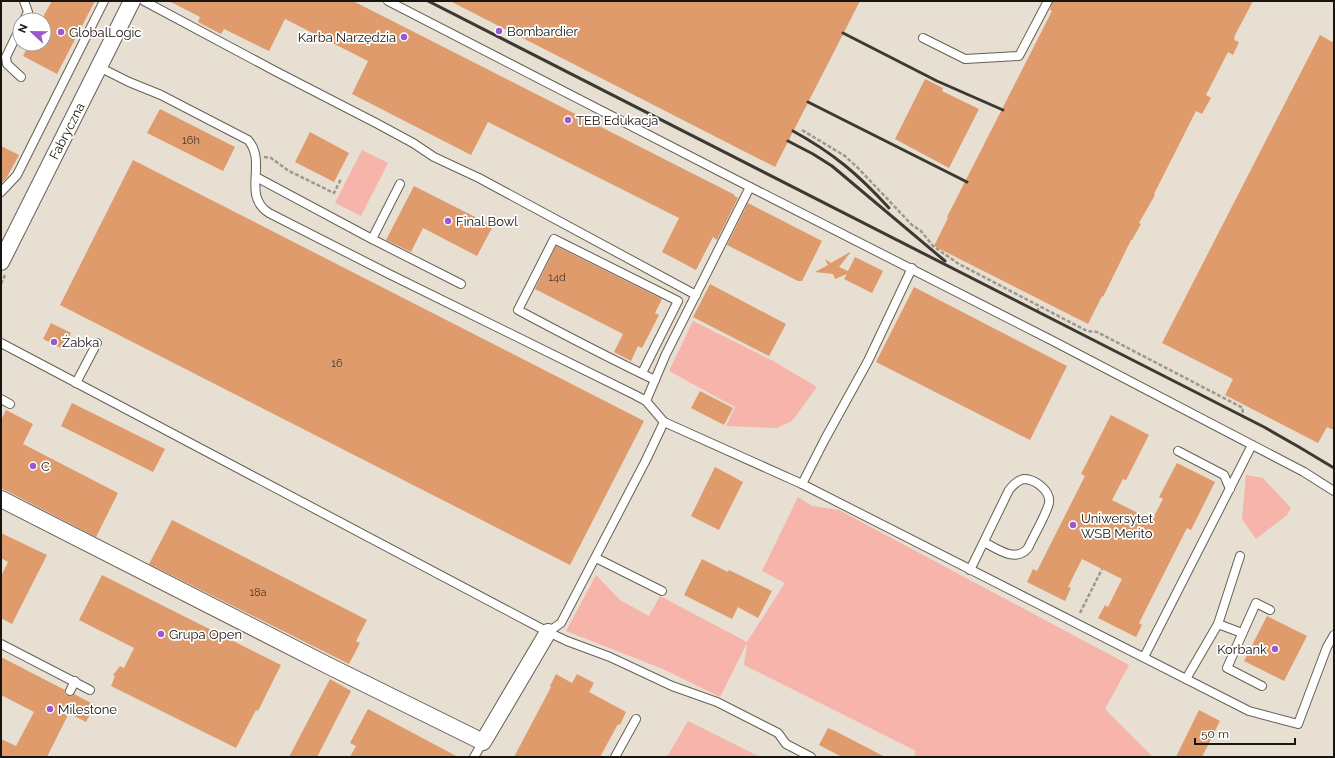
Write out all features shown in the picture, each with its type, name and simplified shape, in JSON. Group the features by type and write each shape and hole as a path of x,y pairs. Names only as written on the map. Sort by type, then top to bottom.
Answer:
{"street":[{"name":"Fabryczna","path":"1,262 132,1"},
{"path":"1,499 335,669 483,742 548,632"}],"lane":[{"path":"24,1 28,12"},
{"path":"1,192 16,175 104,1"},
{"path":"144,1 376,123 413,143 434,157 479,178 696,295"},
{"path":"388,1 750,187 912,268 1304,472 1334,491"},
{"path":"923,38 965,59 1019,56 1048,1"},
{"path":"12,45 6,57 7,64 21,77"},
{"path":"99,68 161,95 248,140 253,145 256,154 255,186 258,202 263,209 269,213 396,278 646,401 664,422 802,484 1248,711 1298,724 1327,647 1334,635"},
{"path":"256,177 372,239 461,284"},
{"path":"372,239 400,184"},
{"path":"646,401 696,295 750,187"},
{"path":"642,373 678,301 554,239 518,310 655,380"},
{"path":"802,484 868,361 912,268"},
{"path":"1,343 548,632 567,641 610,657 672,686 716,702 778,733 786,744 812,757"},
{"path":"76,383 97,343"},
{"path":"1,399 10,404"},
{"path":"548,632 561,623 596,558 664,422"},
{"path":"1144,657 1252,445"},
{"path":"1178,451 1224,476 1230,489"},
{"path":"970,570 984,542 1013,485 1021,480 1028,480 1046,490 1049,498 1048,506 1028,548 1024,552 1011,555 984,542"},
{"path":"1186,679 1218,624 1240,556"},
{"path":"596,558 662,591"},
{"path":"1262,686 1227,668 1256,603 1270,610"},
{"path":"1218,624 1242,632"},
{"path":"1,644 90,690"},
{"path":"70,691 75,682"},
{"path":"615,757 636,719"},
{"path":"474,757 483,742"}],"path":[{"path":"802,130 831,147 854,164 912,225 921,232 932,246 959,264 1039,307 1087,331 1097,332 1243,408 1242,416"},
{"path":"256,154 271,158 289,171 334,193 341,180"},
{"path":"1037,312 1039,307"},
{"path":"1075,623 1102,569"}],"shaded area":[{"path":"362,150 388,163 361,216 335,203"},
{"path":"693,321 773,361 817,387 792,421 777,428 726,426 735,407 669,371"},
{"path":"1246,475 1263,478 1291,508 1287,515 1256,539 1242,519"},
{"path":"798,497 812,506 839,510 1129,665 1105,709 1153,757 914,757 916,751 744,665 747,643 720,697 663,669 566,631 596,575 620,600 649,616 660,596 747,642 785,583 762,571"},
{"path":"688,721 760,757 667,757"}],"building":[{"name":"GlobalLogic","path":"52,1 95,1 57,74 23,56 25,52 52,52 52,12 46,12"},
{"path":"169,1 353,1 735,195 734,196 738,198 717,240 713,237 696,270 662,252 679,218 488,122 471,155 352,94 368,61 285,19 269,51 224,29 221,34 198,22 200,17"},
{"path":"450,1 860,1 775,167"},
{"path":"1053,1 1253,1 1234,37 1234,40 1239,42 1233,55 1228,52 1206,95 1211,98 1202,114 1196,111 1154,194 1155,195 1139,223 1141,224 1131,240 1088,324 934,246 948,218 947,217 1052,11 1050,10"},
{"path":"1320,35 1334,43 1334,430 1327,427 1318,443 1225,395 1233,379 1162,343"},
{"path":"925,79 943,88 942,91 979,109 949,168 895,139"},
{"path":"160,109 235,147 223,171 147,133"},
{"path":"310,132 349,153 334,182 295,162"},
{"path":"1,146 19,155 7,177 1,184"},
{"path":"133,160 644,421 570,565 60,305"},
{"path":"414,186 493,226 477,256 423,228 411,252 386,240"},
{"path":"748,203 822,241 802,281 798,281 727,245"},
{"path":"556,246 662,299 655,313 659,315 642,348 638,346 631,361 614,352 623,334 535,289"},
{"path":"850,252 839,267 848,271 855,257 883,271 872,293 844,279 847,274 835,279 833,274 815,272 828,265 825,259 831,263"},
{"path":"710,284 786,324 769,356 693,317"},
{"path":"914,287 1067,366 1030,440 876,362"},
{"path":"51,323 71,333 63,349 43,339"},
{"path":"700,391 733,408 724,425 691,408"},
{"path":"72,403 165,449 153,472 61,426"},
{"name":"C","path":"6,410 33,424 23,444 118,493 96,537 1,488 1,420"},
{"path":"1111,415 1149,435 1126,480 1123,479 1112,500 1152,520 1163,499 1159,497 1177,463 1215,482 1191,530 1187,528 1139,623 1142,625 1136,637 1098,618 1105,605 1108,607 1122,579 1082,559 1068,587 1071,588 1065,601 1027,582 1033,569 1037,571 1085,476 1081,474"},
{"path":"715,467 743,482 719,530 691,516"},
{"path":"172,520 367,620 356,641 360,643 349,664 149,564"},
{"path":"1,533 47,555 12,624 1,618 1,576 8,562 1,558"},
{"path":"702,559 728,572 729,570 772,591 758,618 738,607 732,619 684,595"},
{"path":"102,575 281,665 258,711 256,710 236,748 111,686 115,676 113,675 120,666 124,668 134,648 79,620"},
{"name":"Korbank","path":"1267,616 1307,636 1284,681 1244,661"},
{"name":"Milestone","path":"1,657 65,690 65,694 68,696 74,694 95,705 86,722 69,713 47,757 1,757 1,739 16,746 34,712 1,695"},
{"path":"556,674 572,683 577,674 594,683 589,692 626,712 620,725 618,724 600,757 514,757 551,687 550,686"},
{"path":"330,679 351,691 317,757 289,757"},
{"path":"368,709 458,757 350,757 356,746 350,743"},
{"path":"1199,710 1220,721 1202,757 1176,757"},
{"path":"828,728 885,757 842,757 819,745"}],"railway":[{"path":"428,1 1264,427 1334,468"},
{"path":"843,33 937,81 1003,110"},
{"path":"808,102 967,182"},
{"path":"793,131 833,156 856,174 889,208"},
{"path":"788,141 832,166 945,261"}],"place":[{"name":"Bombardier","path":"499,31"},
{"name":"GlobalLogic","path":"61,32"},
{"name":"Karba Narzędzia","path":"404,37"},
{"name":"TEB Edukacja","path":"568,120"},
{"name":"Final Bowl","path":"448,221"},
{"name":"Żabka","path":"54,342"},
{"name":"C","path":"33,466"},
{"name":"Uniwersytet WSB Merito","path":"1073,525"},
{"name":"Grupa Open","path":"161,634"},
{"name":"Korbank","path":"1275,649"},
{"name":"Milestone","path":"50,709"}]}
